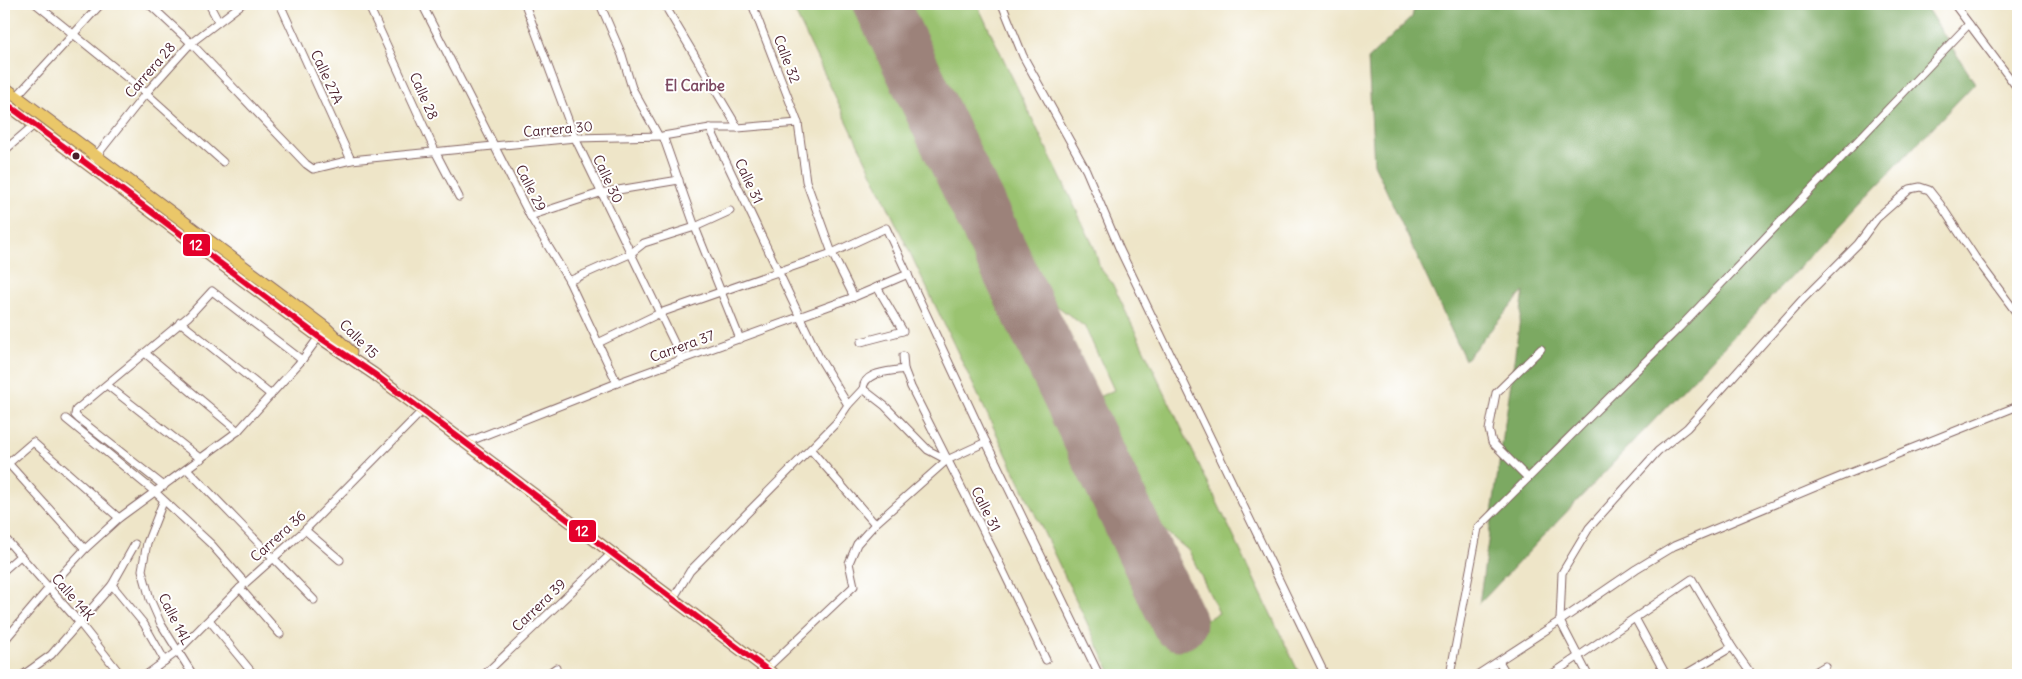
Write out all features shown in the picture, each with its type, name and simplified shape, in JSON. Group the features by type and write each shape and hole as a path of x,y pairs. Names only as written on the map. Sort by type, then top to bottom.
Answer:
{"highway":[{"name":"Calle 15","path":"4,86 93,161 323,332 422,411 770,672"},
{"name":"Calle 15","path":"6,104 34,126 93,161"}],"street":[{"path":"36,4 146,93 223,162"},
{"path":"6,104 16,96 101,4"},
{"path":"148,4 190,43"},
{"path":"209,4 218,21"},
{"name":"Carrera 28","path":"93,161 146,93 190,43 242,4"},
{"name":"Calle 27A","path":"280,4 351,160"},
{"name":"Calle 28","path":"368,4 436,152 459,197"},
{"name":"Calle 29","path":"422,4 530,216 569,280 617,383"},
{"name":"Calle 30","path":"525,4 575,138 600,194 682,359"},
{"path":"600,4 622,55 632,88 660,136 740,338"},
{"path":"664,4 738,128"},
{"name":"Calle 32","path":"752,4 798,123 806,181 832,253 854,297"},
{"path":"1002,4 1023,56 1086,170 1120,250 1325,675"},
{"path":"1954,4 2016,81 2018,90"},
{"path":"1450,675 1478,528 1680,327 1969,24"},
{"name":"Carrera 30","path":"190,43 306,164 313,169 351,160 575,138 660,136 710,128 738,128 798,123"},
{"path":"4,151 34,126"},
{"name":"Calle 31","path":"710,128 819,357 848,405"},
{"path":"530,216 600,194 678,180"},
{"path":"1588,675 1560,621 1562,573 1589,528 1658,452 1687,428 1801,300 1858,244 1877,218 1910,189 1920,187 1929,190 2018,315"},
{"path":"569,280 630,254 644,243 695,227 730,211"},
{"path":"598,343 660,313 832,253 886,228 986,442 1099,675"},
{"name":"Carrera 37","path":"465,443 617,383 854,297 908,274"},
{"path":"861,342 903,331 877,287"},
{"path":"164,486 75,415 76,410 189,316 212,291 302,360"},
{"path":"180,322 271,395"},
{"path":"4,641 85,549 119,518 238,431 302,360 323,332"},
{"path":"1528,478 1492,442 1489,430 1496,393 1541,349"},
{"path":"145,353 238,431"},
{"name":"Calle 31","path":"903,356 904,369 947,460 996,554 1046,660"},
{"path":"673,599 690,571 836,424 848,405 863,389 867,379 874,374 904,369"},
{"path":"108,385 202,459"},
{"path":"863,389 885,406 928,450 947,460"},
{"path":"1477,675 1560,621 1636,568 1674,546 2018,406"},
{"name":"Carrera 36","path":"146,675 177,652 273,557 306,530 422,411"},
{"path":"66,418 155,492 211,544 280,634"},
{"path":"85,549 6,465 32,442 119,518"},
{"path":"770,672 854,586 849,563 857,544 875,524 947,460 986,442"},
{"path":"811,450 875,524"},
{"path":"188,469 314,600"},
{"name":"Calle 14L","path":"164,502 147,542 142,570 154,607 177,652 193,675"},
{"path":"306,530 340,560"},
{"name":"Calle 14K","path":"4,537 79,622 121,675"},
{"path":"23,675 51,655 112,585 135,544"},
{"name":"Carrera 39","path":"490,674 612,553"},
{"path":"4,570 20,556"},
{"path":"1551,675 1692,579 1732,647 1752,675"},
{"path":"112,585 144,624 165,661"},
{"path":"1635,618 1666,675"},
{"path":"210,621 254,675"},
{"path":"1684,675 1732,647"},
{"path":"1499,661 1507,675"},
{"path":"1810,675 1825,666"},
{"path":"546,675 556,668"}],"green space":[{"path":"791,4 859,4 1165,640 1219,613 1189,551 1147,516 1094,399 1114,390 1085,327 1040,293 900,4 977,4 1094,247 1100,268 1112,283 1300,675 1112,675"},
{"path":"1415,4 1924,4 1975,83 1479,604 1524,291 1465,360 1374,164 1368,59 1412,17"}],"runway":[{"path":"881,4 1179,623"}],"transit line":[{"name":"12","path":"4,102 319,337 374,374 774,675"}],"district":[{"name":"El Caribe","path":"695,85"}]}
